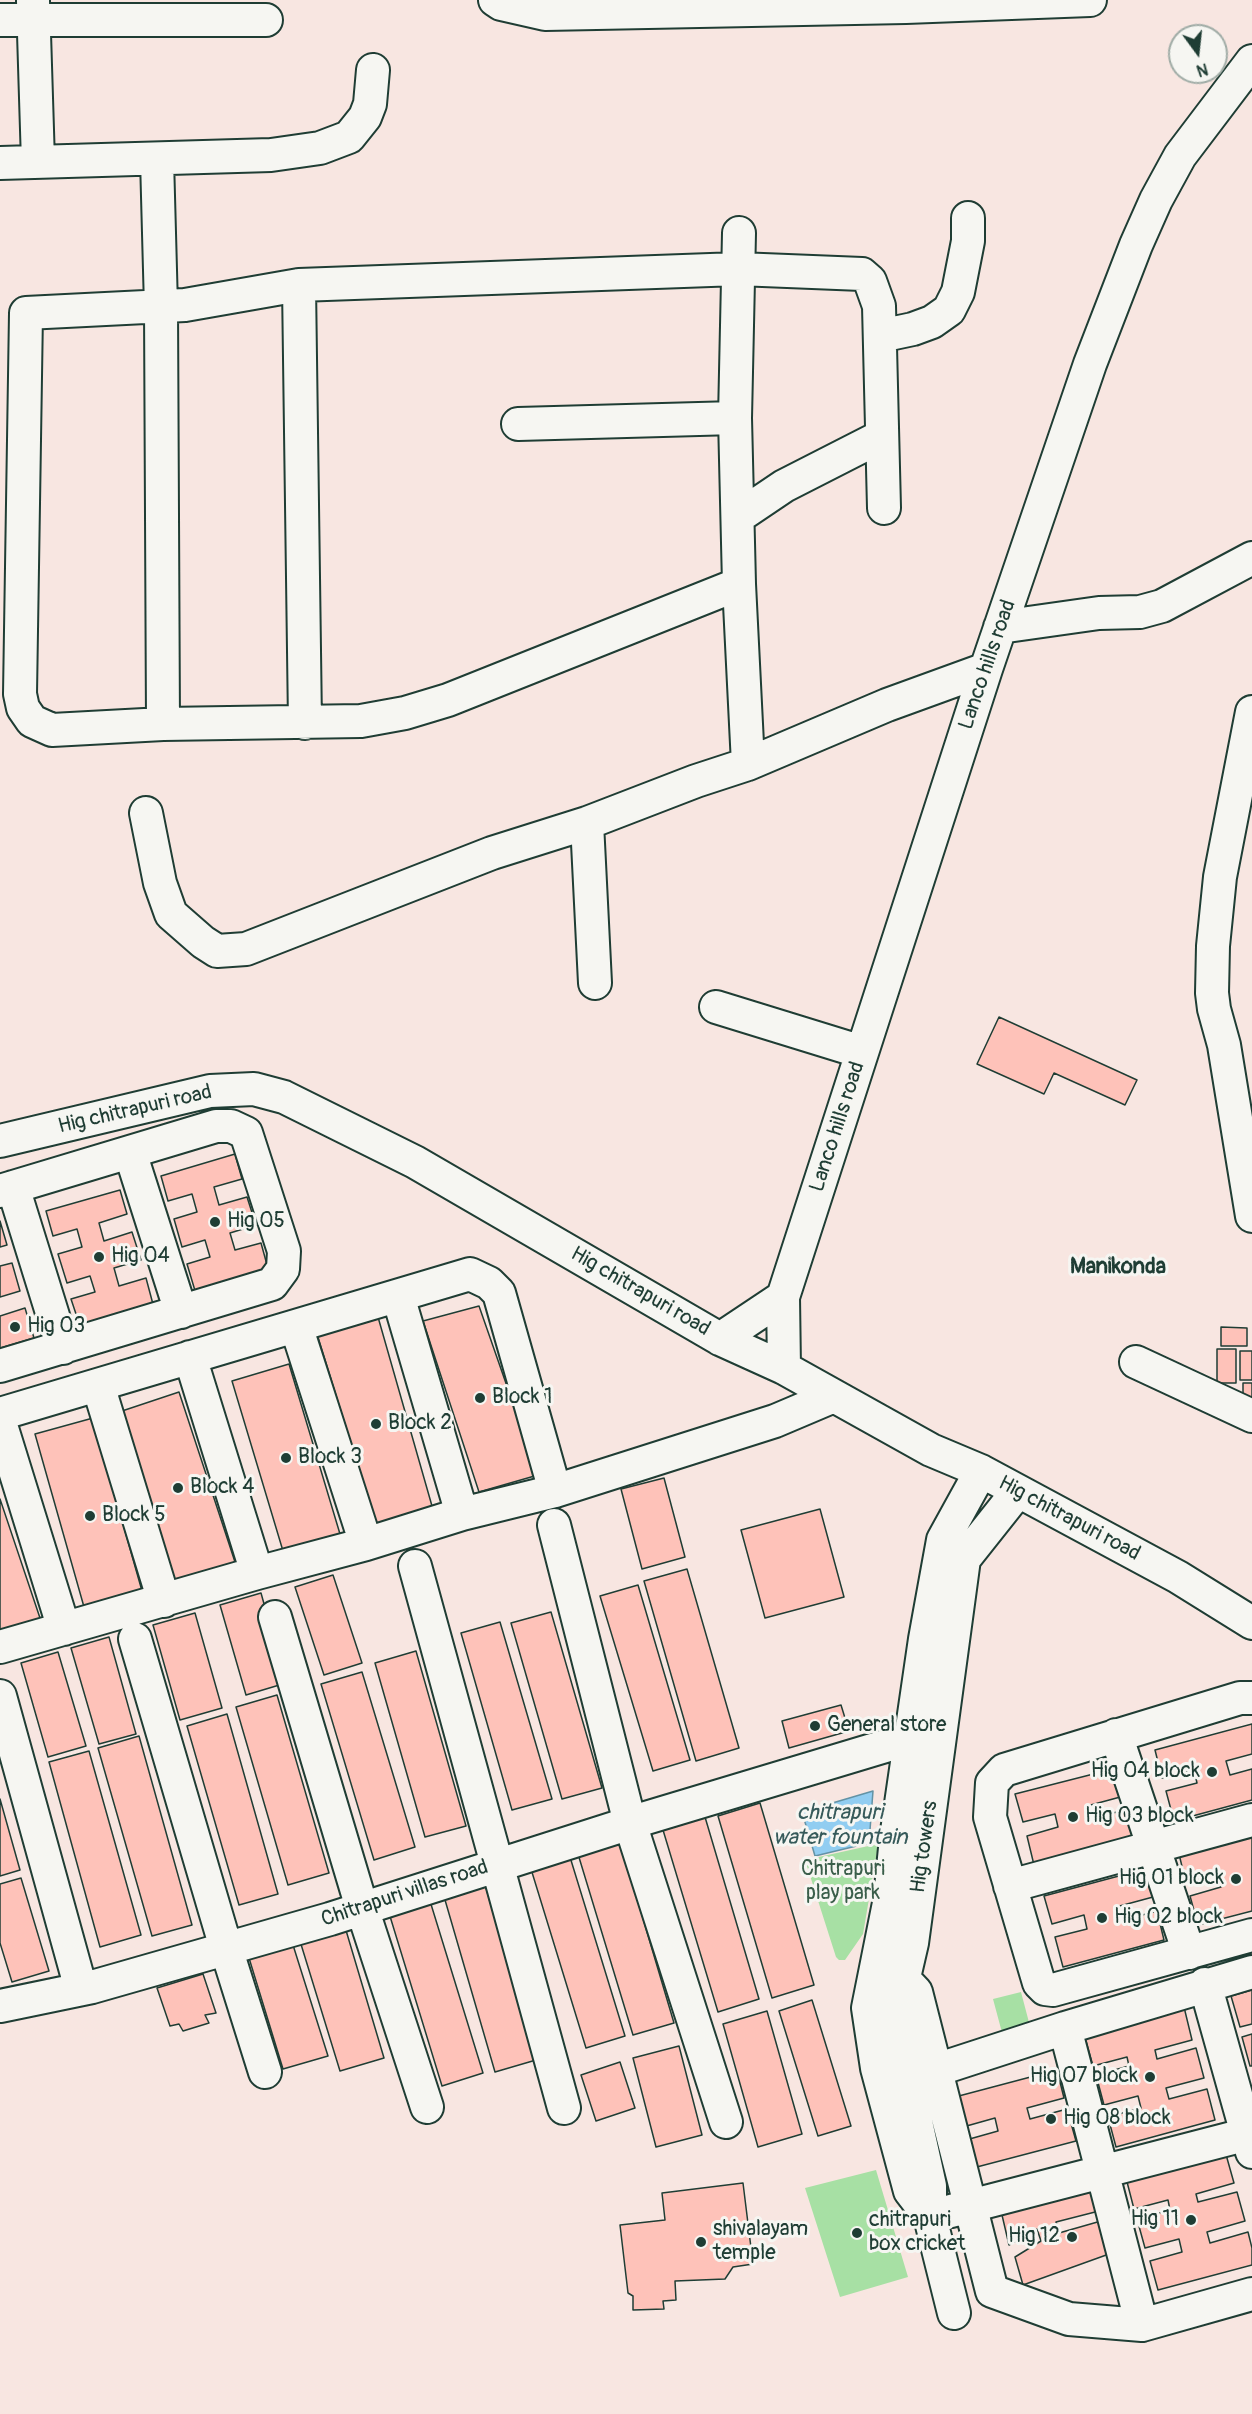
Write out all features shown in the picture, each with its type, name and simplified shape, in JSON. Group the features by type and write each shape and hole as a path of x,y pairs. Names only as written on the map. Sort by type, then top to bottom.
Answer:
{"street":[{"path":"495,0 501,4 545,14 626,6 1070,1"},
{"path":"33,10 38,162"},
{"path":"0,20 33,10 266,20"},
{"name":"Lanco hills road","path":"784,1368 783,1297 986,669 1090,364 1156,200 1180,156 1252,61"},
{"path":"0,163 271,155 320,148 349,137 365,117 370,104 373,70"},
{"path":"157,159 156,198 161,307 163,724"},
{"path":"880,336 923,326 949,310 958,292 968,241 968,218"},
{"path":"739,233 735,418 739,584 748,764"},
{"path":"739,584 448,700 405,713 361,721 163,724 52,730 33,721 23,708 20,694 13,313 185,305 299,285 738,269 862,274 870,281 879,306 884,508"},
{"path":"299,285 305,723"},
{"path":"518,424 735,418"},
{"path":"738,517 784,486 882,436"},
{"path":"1000,627 1099,613 1140,612 1162,606 1252,558"},
{"path":"146,813 160,884 171,914 217,951 246,949 492,853 586,823 696,781 748,764 878,709 986,669"},
{"path":"1252,712 1220,877 1213,946 1212,993 1224,1045 1252,1216"},
{"path":"586,823 595,983"},
{"path":"716,1007 862,1052"},
{"name":"Hig chitrapuri road","path":"0,1142 210,1091 254,1089 284,1097 415,1162 720,1339 784,1368 931,1450 981,1471 1178,1577 1252,1623"},
{"path":"0,1366 272,1284 283,1269 284,1251 246,1133 231,1126 216,1126 6,1189 63,1347"},
{"path":"130,1152 181,1312"},
{"path":"0,1414 470,1274 489,1283 499,1293 555,1491"},
{"path":"398,1296 462,1514"},
{"path":"720,1339 783,1297"},
{"path":"296,1326 366,1544"},
{"path":"190,1357 256,1573"},
{"path":"1136,1362 1252,1416"},
{"path":"98,1385 164,1600"},
{"path":"0,1647 256,1573 366,1544 462,1514 555,1491 775,1421 834,1396"},
{"path":"0,1422 64,1629"},
{"path":"954,2313 930,2217 910,2192 877,2068 868,2008 926,1741 926,1640 943,1540 981,1471"},
{"name":"Hig towers","path":"930,2217 930,2186 894,2021 912,1943 926,1741 964,1559 1017,1491"},
{"path":"554,1525 630,1823 726,2122"},
{"path":"415,1566 564,2108"},
{"path":"275,1617 362,1908 427,2107"},
{"path":"135,1639 265,2072"},
{"path":"0,1696 81,1989"},
{"path":"1252,1698 1240,1698 1004,1770 992,1783 990,1817 1039,1983 1045,1989 1053,1990 1252,1935"},
{"path":"1116,1735 1189,1953"},
{"name":"Chitrapuri villas road","path":"0,2006 81,1989 226,1948 807,1770 926,1741"},
{"path":"1010,1886 1252,1820"},
{"path":"881,1949 903,1981 916,1992 992,2291 1069,2319 1142,2325 1252,2294"},
{"path":"936,2070 1205,1984 1252,1972"},
{"path":"930,2217 1102,2173 1250,2140 1205,1984"},
{"path":"1065,2028 1142,2325"}],"green space":[{"name":"Chitrapuri play park","path":"873,1845 878,1846 863,1934 845,1960 839,1960 836,1957 805,1860"},
{"path":"1021,1992 1031,2030 1004,2040 993,1999"},
{"name":"chitrapuri box cricket","path":"876,2170 908,2277 840,2297 805,2188"}],"water":[{"name":"chitrapuri water fountain","path":"873,1791 869,1843 815,1856 802,1812"}],"building":[{"path":"999,1017 1137,1080 1125,1105 1054,1073 1044,1094 977,1064"},
{"name":"Hig 05","path":"235,1154 242,1179 214,1187 219,1205 247,1197 256,1225 230,1233 235,1250 261,1243 269,1272 196,1294 187,1264 210,1257 205,1240 182,1247 174,1219 197,1212 192,1194 168,1201 161,1176"},
{"name":"Hig 04","path":"120,1190 127,1214 99,1223 104,1241 132,1232 141,1260 114,1268 119,1286 146,1278 154,1308 81,1329 71,1299 95,1292 90,1276 67,1283 58,1254 82,1247 77,1229 53,1236 46,1211"},
{"path":"0,1221 7,1245 0,1247"},
{"name":"Hig 03","path":"12,1263 20,1291 0,1297 0,1266"},
{"name":"Block 1","path":"479,1306 538,1475 479,1492 423,1321"},
{"name":"Hig 03","path":"25,1308 34,1338 0,1348 0,1316"},
{"name":"Block 2","path":"378,1317 434,1513 377,1528 317,1334"},
{"path":"1221,1327 1247,1328 1247,1346 1221,1346"},
{"path":"1217,1349 1236,1349 1236,1383 1217,1383"},
{"path":"1240,1351 1252,1351 1252,1380 1240,1380"},
{"name":"Block 3","path":"289,1364 340,1534 283,1551 232,1381"},
{"path":"1243,1383 1252,1383 1252,1397 1243,1397"},
{"name":"Block 4","path":"179,1392 236,1565 176,1585 119,1412"},
{"name":"Block 5","path":"93,1418 144,1598 86,1614 35,1434"},
{"path":"664,1478 685,1557 642,1569 621,1489"},
{"path":"0,1499 41,1621 0,1635"},
{"path":"820,1509 844,1597 765,1618 741,1530"},
{"path":"687,1569 739,1748 696,1761 644,1581"},
{"path":"333,1575 362,1663 324,1675 295,1587"},
{"path":"638,1585 690,1760 653,1771 600,1596"},
{"path":"261,1593 286,1683 246,1695 220,1605"},
{"path":"551,1612 602,1788 562,1799 511,1623"},
{"path":"195,1613 222,1708 180,1720 153,1625"},
{"path":"500,1622 552,1799 512,1810 461,1633"},
{"path":"109,1637 136,1734 99,1744 71,1648"},
{"path":"416,1651 466,1826 425,1837 375,1663"},
{"path":"58,1652 86,1746 48,1757 21,1663"},
{"path":"362,1672 415,1847 374,1860 321,1684"},
{"path":"277,1695 329,1873 288,1885 236,1707"},
{"name":"General store","path":"841,1705 849,1731 789,1748 782,1721"},
{"path":"227,1714 278,1894 239,1905 187,1726"},
{"name":"Hig 04 block","path":"1252,1724 1252,1754 1226,1761 1230,1775 1252,1769 1252,1800 1174,1821 1166,1791 1197,1783 1194,1770 1162,1778 1155,1750"},
{"path":"139,1736 192,1925 152,1936 98,1748"},
{"path":"89,1751 141,1935 100,1947 49,1762"},
{"name":"Hig 03 block","path":"1117,1768 1124,1796 1087,1806 1091,1819 1128,1809 1135,1838 1034,1865 1027,1836 1058,1827 1055,1814 1023,1822 1015,1794"},
{"path":"0,1799 20,1870 0,1876"},
{"path":"760,1803 814,1985 772,1998 718,1816"},
{"path":"705,1817 759,1999 718,2012 663,1830"},
{"name":"Hig 01 block","path":"1252,1835 1252,1911 1198,1925 1190,1896 1221,1887 1218,1874 1186,1883 1179,1854"},
{"path":"620,1841 674,2023 633,2035 578,1854"},
{"path":"570,1857 625,2036 586,2048 531,1869"},
{"name":"Hig 02 block","path":"1145,1869 1153,1897 1116,1907 1120,1921 1157,1911 1164,1940 1063,1967 1055,1937 1087,1929 1084,1915 1052,1924 1044,1896"},
{"path":"21,1878 49,1971 12,1982 0,1943 0,1884"},
{"path":"484,1881 536,2060 495,2072 443,1893"},
{"path":"430,1901 483,2073 442,2086 389,1913"},
{"path":"345,1927 384,2058 340,2071 300,1941"},
{"path":"293,1945 328,2056 283,2069 249,1958"},
{"path":"203,1974 216,2013 205,2015 209,2023 183,2031 179,2024 170,2026 157,1988"},
{"path":"1252,1990 1252,2024 1240,2027 1231,1996"},
{"path":"812,2000 851,2126 818,2136 779,2011"},
{"name":"Hig 07 block","path":"1184,2007 1192,2040 1155,2050 1157,2059 1196,2048 1204,2078 1166,2088 1169,2099 1207,2089 1215,2120 1116,2147 1108,2117 1141,2108 1138,2096 1104,2105 1096,2075 1129,2066 1127,2057 1093,2066 1084,2034"},
{"path":"767,2011 802,2134 758,2147 723,2024"},
{"path":"1252,2034 1252,2066 1250,2066 1242,2037"},
{"path":"679,2046 702,2135 656,2147 633,2058"},
{"path":"620,2062 635,2108 596,2121 581,2075"},
{"name":"Hig 08 block","path":"1057,2070 1064,2098 1027,2108 1030,2119 1067,2109 1076,2141 973,2168 966,2140 998,2131 995,2118 963,2127 955,2097"},
{"name":"Hig 11","path":"1225,2151 1234,2183 1196,2194 1198,2202 1237,2192 1245,2221 1207,2232 1210,2243 1248,2232 1252,2248 1252,2265 1158,2290 1150,2261 1182,2252 1179,2239 1145,2248 1137,2219 1170,2210 1168,2200 1134,2209 1126,2178"},
{"name":"Hig 12","path":"1092,2182 1099,2211 1056,2222 1059,2233 1101,2221 1109,2254 1023,2285 1015,2257 1041,2241 1037,2229 1009,2245 1002,2215 1044,2194"},
{"path":"743,2183 753,2264 733,2267 725,2279 675,2281 676,2300 663,2301 664,2309 633,2310 633,2296 628,2293 620,2225 665,2220 662,2193"}],"place":[{"name":"Hig 05","path":"215,1222"},
{"name":"Hig 04","path":"99,1257"},
{"name":"Hig 03","path":"15,1327"},
{"name":"Block 1","path":"480,1398"},
{"name":"Block 2","path":"376,1424"},
{"name":"Block 3","path":"286,1458"},
{"name":"Block 4","path":"178,1488"},
{"name":"Block 5","path":"90,1516"},
{"name":"General store","path":"815,1726"},
{"name":"Hig 04 block","path":"1212,1772"},
{"name":"Hig 03 block","path":"1073,1817"},
{"name":"Hig 01 block","path":"1236,1879"},
{"name":"Hig 02 block","path":"1102,1918"},
{"name":"Hig 07 block","path":"1150,2077"},
{"name":"Hig 08 block","path":"1051,2119"},
{"name":"Hig 11","path":"1191,2220"},
{"name":"chitrapuri box cricket","path":"857,2233"},
{"name":"Hig 12","path":"1072,2237"},
{"name":"shivalayam temple","path":"701,2242"}],"district":[{"name":"Manikonda","path":"1118,1267"}]}
